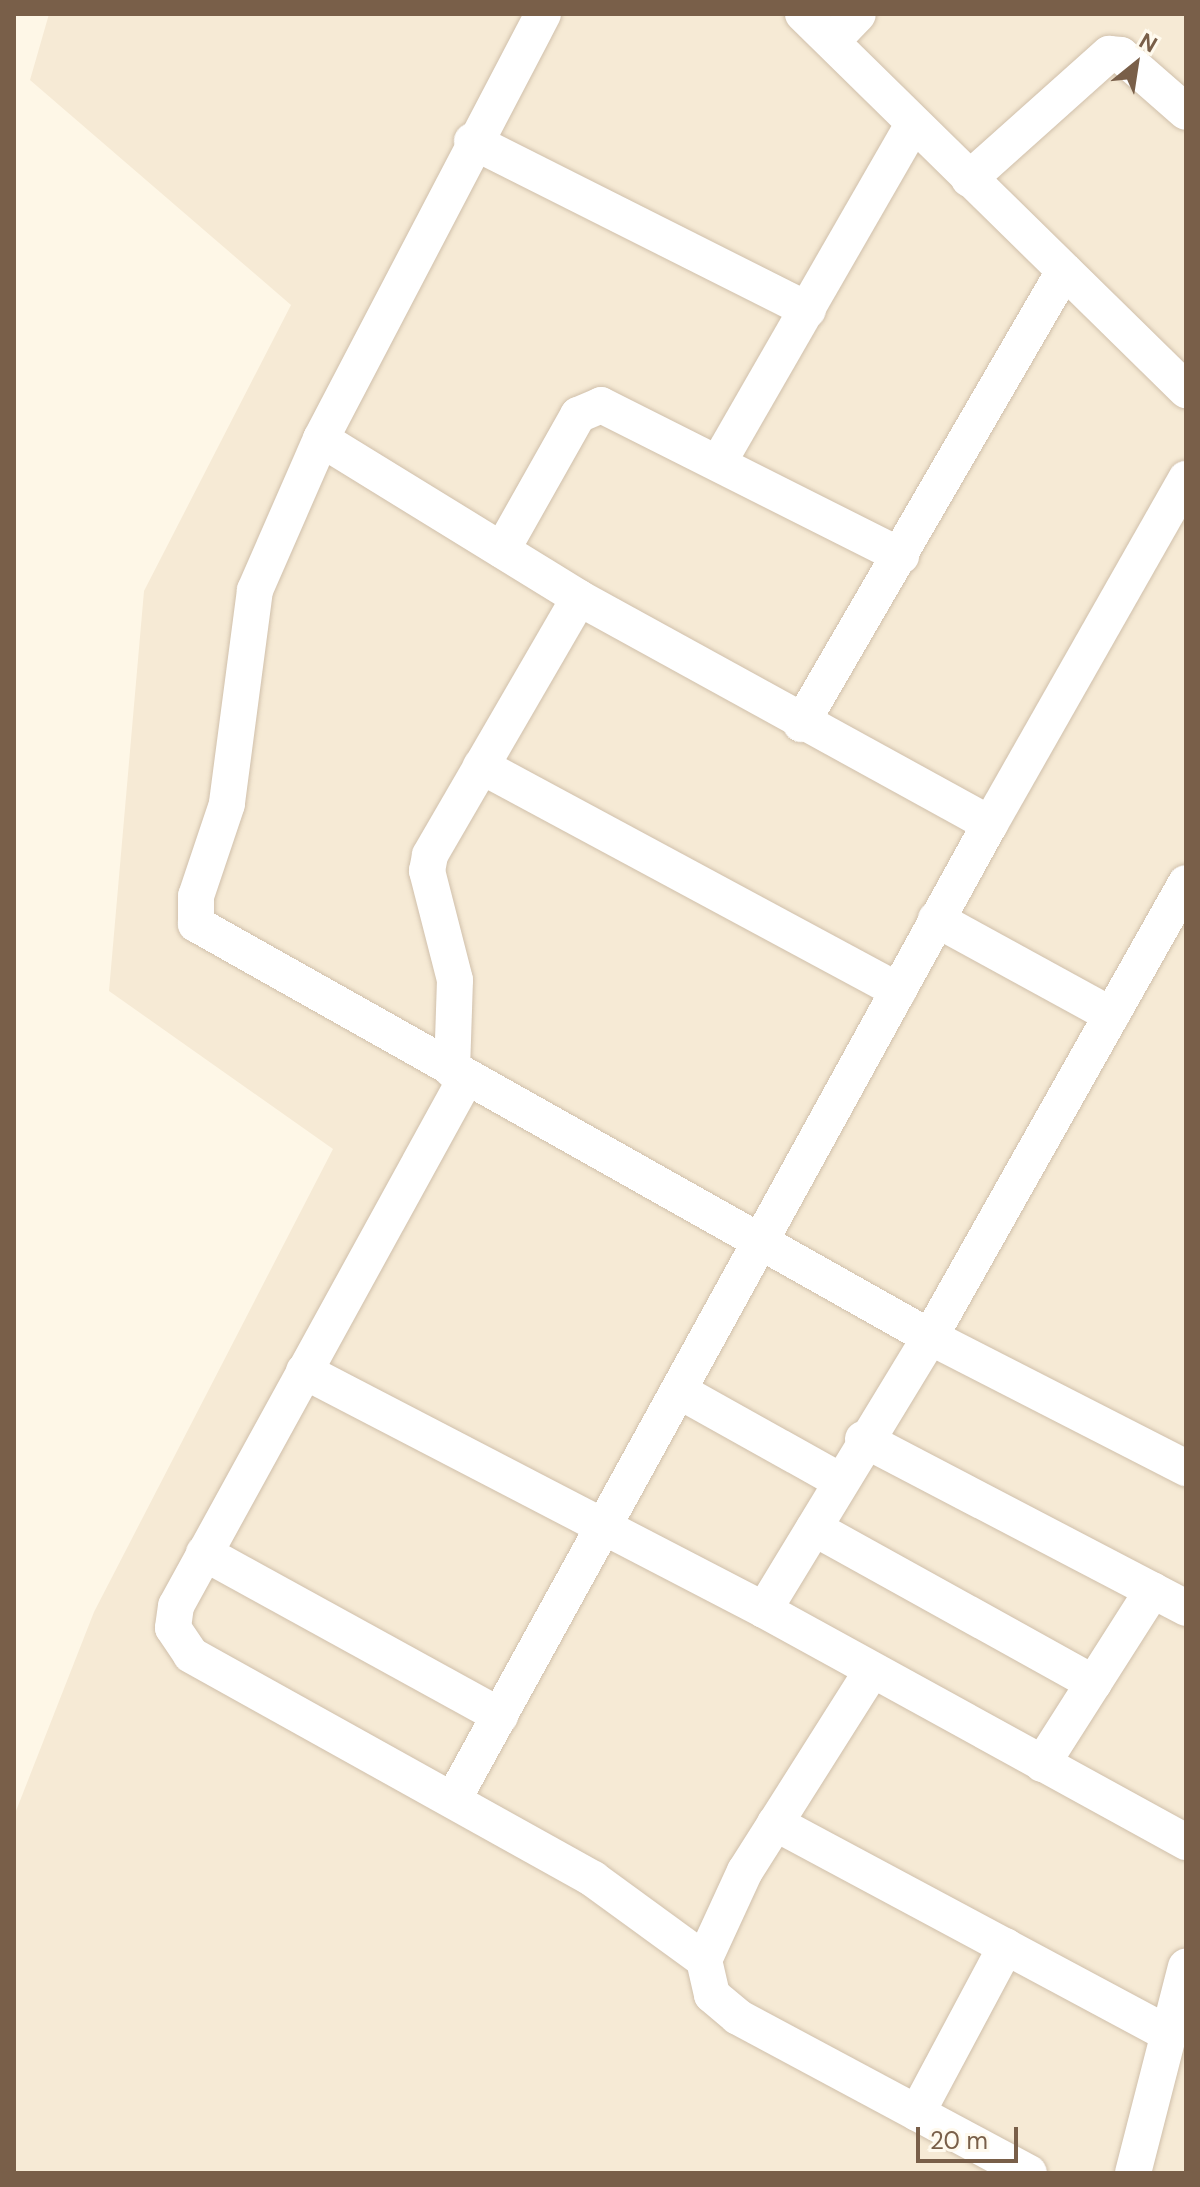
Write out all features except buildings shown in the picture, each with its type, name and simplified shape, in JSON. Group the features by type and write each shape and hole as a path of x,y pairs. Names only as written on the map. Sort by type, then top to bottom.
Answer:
{"street":[{"path":"543,14 472,141 321,439 255,590 227,804 193,913 204,933 930,1337 1186,1468"},
{"path":"803,14 1186,390"},
{"path":"832,41 858,14"},
{"path":"969,179 1109,54 1121,55 1186,112"},
{"path":"720,460 913,124"},
{"path":"472,141 808,310"},
{"path":"801,724 1064,271"},
{"path":"502,550 588,407 620,412 720,460 901,556"},
{"path":"321,439 579,598 801,724 990,824"},
{"path":"454,1798 681,1392 936,919 1186,479"},
{"path":"579,598 481,766 427,871 455,980 459,1074 304,1371 176,1606 173,1628 191,1655 454,1798 593,1879 704,1960"},
{"path":"481,766 898,991"},
{"path":"764,1610 863,1439 930,1337 1186,883"},
{"path":"936,919 1111,1015"},
{"path":"304,1371 603,1531 764,1610 871,1672 1186,1842"},
{"path":"681,1392 840,1481"},
{"path":"863,1439 1186,1608"},
{"path":"814,1528 1094,1683"},
{"path":"204,1553 500,1716"},
{"path":"1042,1764 1153,1590"},
{"path":"871,1672 775,1823 704,1960 712,1995 738,2017 1029,2173"},
{"path":"775,1823 1169,2034"},
{"path":"917,2113 1006,1946"},
{"path":"1133,2173 1186,1967"}],"shaded area":[{"path":"49,14 1186,14 1186,2173 14,2173 14,1816 94,1612 333,1149 109,991 144,591 291,305 30,80"}]}
